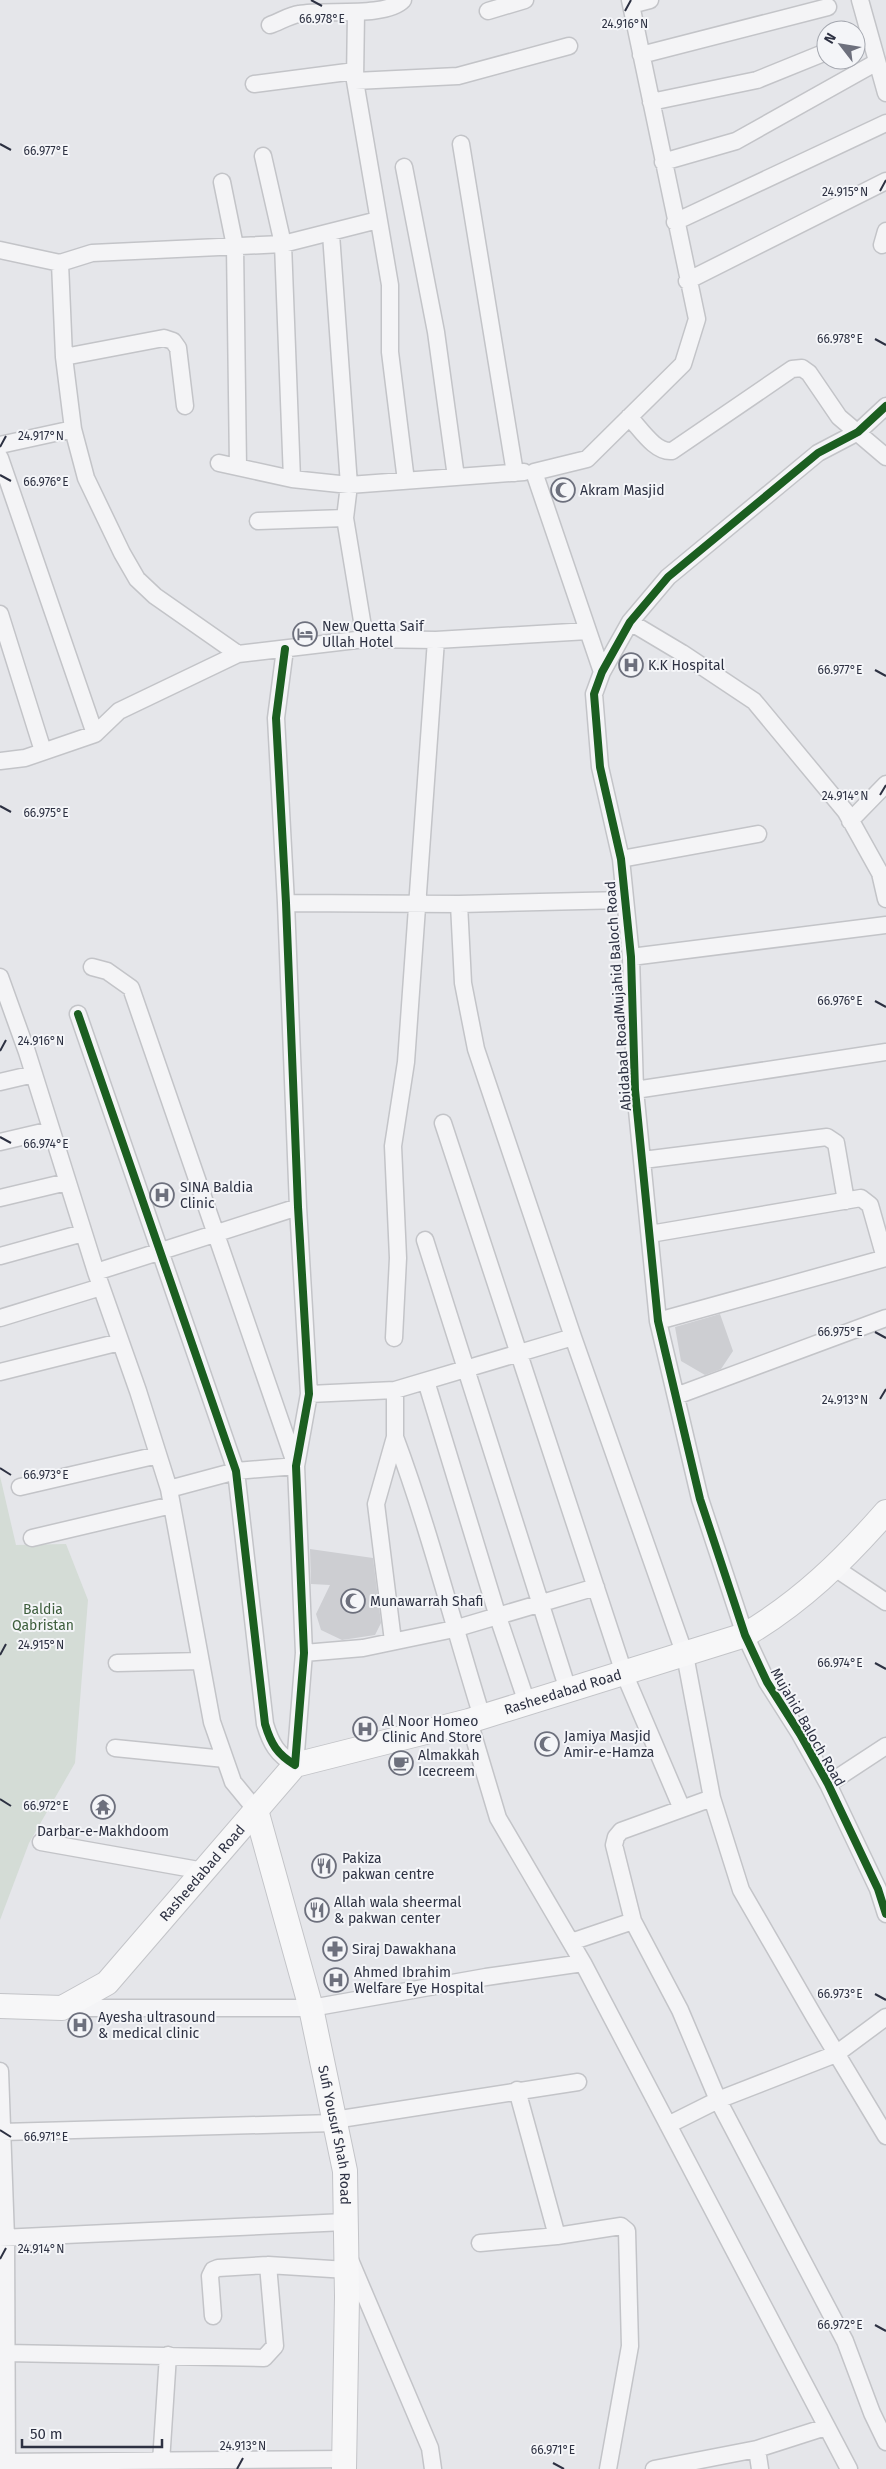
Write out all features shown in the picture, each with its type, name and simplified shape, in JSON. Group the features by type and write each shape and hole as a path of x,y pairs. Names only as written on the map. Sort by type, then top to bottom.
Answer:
{"main road":[{"name":"Rasheedabad Road","path":"0,2006 62,2008 107,1984 295,1764 476,1719 744,1635 779,1615 835,1568 886,1512"},
{"name":"Sufi Yousuf Shah Road","path":"256,1810 311,2008 345,2171 347,2261 344,2464"}],"street":[{"path":"270,25 297,7 356,12 394,6 403,0"},
{"path":"488,11 525,0"},
{"path":"219,463 292,479 349,485 534,472 587,459 683,364 696,319 631,2 650,0"},
{"path":"860,0 861,20"},
{"path":"641,56 828,7"},
{"path":"356,12 355,76 390,285 390,352 406,481"},
{"path":"866,40 878,62 886,93"},
{"path":"254,84 355,76 458,76 569,46"},
{"path":"651,102 757,80 816,56"},
{"path":"663,162 736,141 878,62"},
{"path":"675,222 886,123"},
{"path":"461,144 515,473"},
{"path":"263,156 284,244 292,479"},
{"path":"404,167 436,332 456,478"},
{"path":"687,282 886,181"},
{"path":"222,182 235,246 238,467"},
{"path":"0,250 60,263 92,253 284,244 331,234 378,220"},
{"path":"331,234 349,485 345,518 365,639"},
{"path":"60,263 64,357 73,428 86,478 122,553 137,579 155,596 238,654"},
{"path":"64,357 164,338 173,341 178,348 185,406"},
{"path":"630,416 658,448 665,452 672,451 792,369 802,368 810,373 839,418 886,457"},
{"name":"Abidabad RoadMujahid Baloch Road","path":"744,1635 700,1499 658,1322 635,1090 631,957 621,859 600,767 594,694 602,672 630,622 668,577 818,453 858,432 886,406"},
{"path":"0,445 73,428"},
{"path":"0,458 95,734"},
{"path":"534,472 602,672"},
{"path":"258,521 345,518"},
{"path":"0,614 43,751"},
{"path":"630,622 682,652 754,701 850,821 883,871 886,899"},
{"path":"0,761 24,758 95,734 119,711 238,654 365,639 436,640 588,631"},
{"path":"394,1338 398,1258 393,1146 406,1062 436,640"},
{"path":"78,1014 236,1471 264,1724 270,1742 279,1755 295,1764 304,1653 296,1466 309,1394 298,1207 286,903 276,718 286,649"},
{"path":"850,821 886,784"},
{"path":"621,859 758,834"},
{"path":"286,903 459,904 625,900"},
{"path":"459,904 463,983 476,1049 573,1337 685,1655 712,1798 741,1890 886,2136"},
{"path":"631,957 886,925"},
{"path":"92,967 107,971 131,988 296,1466"},
{"path":"0,977 7,1019 34,1074 83,1233 169,1489 212,1722 233,1782 256,1810"},
{"path":"635,1090 886,1052"},
{"path":"0,1082 34,1074"},
{"path":"443,1123 624,1673 682,1809"},
{"path":"0,1142 52,1130"},
{"path":"642,1160 827,1138 836,1143 846,1201"},
{"path":"0,1198 67,1182"},
{"path":"650,1234 862,1198 870,1205 885,1258 658,1322"},
{"path":"0,1318 98,1279 160,1251 298,1207"},
{"path":"0,1256 83,1233"},
{"path":"425,1240 468,1369 568,1690"},
{"path":"676,1396 886,1318"},
{"path":"309,1394 395,1390 573,1337"},
{"path":"0,1372 120,1342"},
{"path":"426,1381 498,1617 527,1703"},
{"path":"393,1642 376,1504 395,1437 395,1390"},
{"path":"395,1437 416,1495 454,1628 498,1818 583,1963 849,2469"},
{"path":"20,1487 158,1455"},
{"path":"169,1489 236,1471 296,1466"},
{"path":"32,1538 172,1505"},
{"path":"835,1568 886,1602"},
{"path":"304,1653 363,1648 393,1642 498,1617 596,1587"},
{"name":"Mujahid Baloch Road","path":"744,1635 767,1682 800,1734 828,1784 878,1889 886,1914"},
{"path":"117,1663 200,1661"},
{"path":"828,1784 886,1746"},
{"path":"116,1748 224,1759"},
{"path":"712,1798 621,1831 616,1837 614,1845 633,1922 680,2010 718,2100 796,2244 845,2341 872,2413 886,2442"},
{"path":"41,1842 204,1870"},
{"path":"571,1942 633,1922"},
{"path":"62,2008 311,2008 486,1977 583,1963"},
{"path":"668,2125 718,2100 836,2054 886,2016"},
{"path":"0,2071 3,2299 6,2353 3,2390 5,2464 161,2462 344,2464"},
{"path":"2,2142 334,2122 517,2090 578,2082"},
{"path":"517,2090 557,2236"},
{"path":"3,2238 345,2222"},
{"path":"480,2243 557,2236 620,2226 627,2231 630,2346 608,2469"},
{"path":"213,2316 210,2276 213,2270 347,2261 430,2448 434,2469"},
{"path":"6,2353 264,2358 271,2353 275,2346 268,2265"},
{"path":"161,2462 168,2355"},
{"path":"654,2469 757,2449 826,2427"},
{"path":"757,2449 760,2469"}],"green space":[{"name":"Baldia Qabristan","path":"0,1476 16,1545 66,1544 88,1600 75,1763 29,1843 0,1920"}],"building":[{"path":"720,1314 733,1351 721,1369 705,1375 681,1361 675,1327"},
{"name":"Munawarrah Shafi","path":"310,1549 373,1558 381,1623 375,1635 342,1640 321,1630 316,1614 330,1585 311,1584"}],"cycle path":[{"path":"886,406 858,432 818,453 668,577 630,622 602,672 594,694 600,767 621,859 631,957 635,1090 658,1321 700,1499 745,1635 767,1682 800,1734 828,1784 878,1889 886,1914"},
{"path":"78,1014 236,1471 265,1724 276,1748 295,1765 304,1653 296,1466 309,1394 298,1207 286,903 276,718 285,649"}],"place":[{"name":"Akram Masjid","path":"563,490"},
{"name":"New Quetta Saif Ullah Hotel","path":"305,634"},
{"name":"K.K Hospital","path":"631,665"},
{"name":"SINA Baldia Clinic","path":"162,1195"},
{"name":"Munawarrah Shafi","path":"353,1601"},
{"name":"Al Noor Homeo Clinic And Store","path":"365,1729"},
{"name":"Jamiya Masjid Amir-e-Hamza","path":"547,1744"},
{"name":"Almakkah Icecreem","path":"401,1763"},
{"name":"Darbar-e-Makhdoom","path":"103,1807"},
{"name":"Pakiza pakwan centre","path":"324,1866"},
{"name":"Allah wala sheermal & pakwan center","path":"317,1910"},
{"name":"Siraj Dawakhana","path":"335,1949"},
{"name":"Ahmed Ibrahim Welfare Eye Hospital","path":"336,1980"},
{"name":"Ayesha ultrasound & medical clinic","path":"80,2025"}]}
